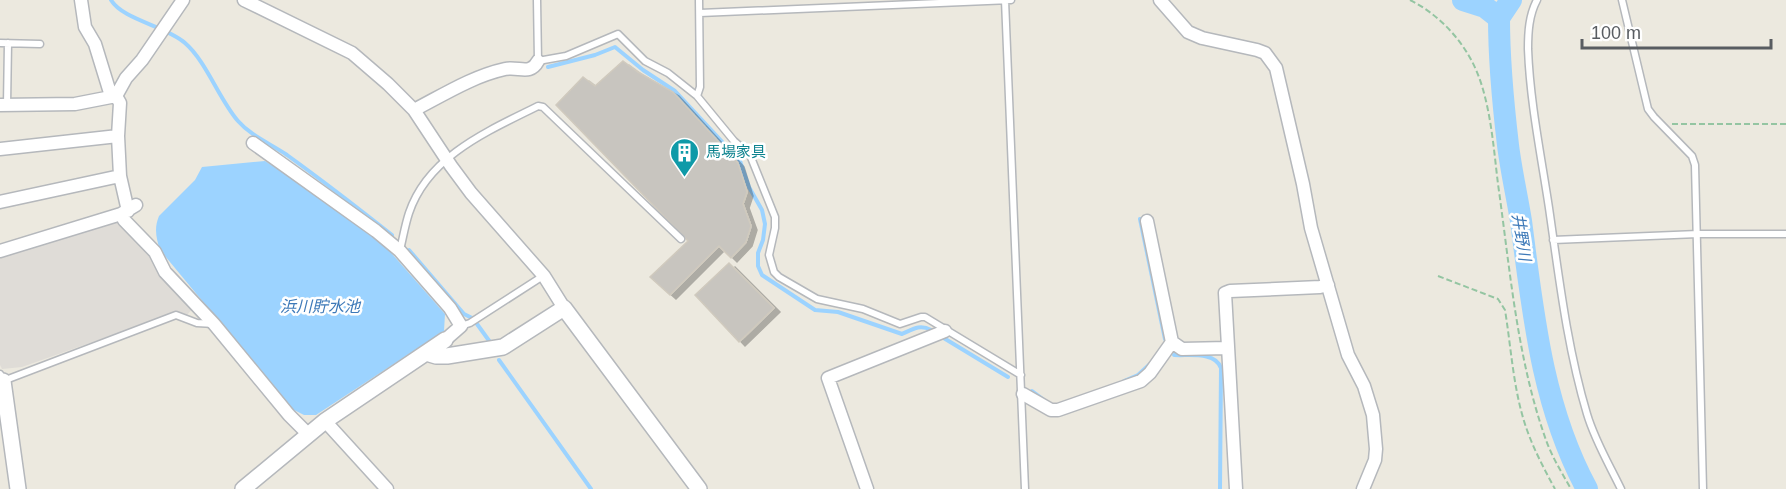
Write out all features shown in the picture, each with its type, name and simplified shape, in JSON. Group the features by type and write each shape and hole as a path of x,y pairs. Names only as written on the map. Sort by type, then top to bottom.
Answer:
{"street":[{"path":"81,0 85,27 95,44 113,96 120,103 118,136 120,176 128,210 124,220 155,252 165,272 214,324 308,434"},
{"path":"3,105 75,104 113,96 142,60 183,0"},
{"path":"244,0 352,53 414,110 471,193 544,276 564,308 699,489"},
{"path":"1160,0 1188,32 1202,38 1257,50 1272,60 1276,68 1295,145 1311,228 1348,355 1364,386 1373,415 1375,460 1364,489"},
{"path":"414,110 465,84 510,68 525,71 535,66 538,61"},
{"path":"0,149 118,136"},
{"path":"243,489 325,421 445,340 461,326 450,308 399,251 366,224 253,143"},
{"path":"0,201 120,176"},
{"path":"0,251 128,210"},
{"path":"1147,221 1172,342 1182,349 1227,348"},
{"path":"1236,489 1225,293 1328,285"},
{"path":"426,353 447,356 497,349 564,308"},
{"path":"867,489 828,378 945,331"},
{"path":"1023,394 1052,410 1058,410 1141,381 1150,373 1172,342"},
{"path":"1,379 18,489"},
{"path":"325,421 387,489"}],"lane":[{"path":"537,0 538,61 566,56 618,34 645,61 668,73 697,96 734,141 750,155 775,217 769,255 774,272 779,277 817,299 863,309 900,324 926,317 945,331 1021,375"},
{"path":"697,96 700,87 699,0"},
{"path":"1005,0 1023,394 1025,489"},
{"path":"700,13 1011,0"},
{"path":"1537,0 1531,15 1528,50 1559,286 1587,416 1598,445 1621,489"},
{"path":"1622,0 1648,109 1692,156 1695,165 1703,489"},
{"path":"0,43 40,44"},
{"path":"3,105 8,43"},
{"path":"399,251 408,213 435,168 446,158 500,125 538,106 543,107 681,239"},
{"path":"1553,240 1698,234 1786,234"},
{"path":"461,326 470,323 544,276"},
{"path":"1,379 176,315 197,323 214,324"}],"path":[{"path":"1410,0 1432,12 1452,32 1469,56 1478,76 1488,114 1515,304 1533,398 1552,454 1571,489"},
{"path":"1665,129 1674,123 1786,123"},
{"path":"1438,276 1498,299 1505,310 1524,422 1555,489"}],"shaded area":[{"path":"114,220 150,254 193,308 187,315 177,312 22,367 2,369 0,365 0,256"}],"water":[{"name":"浜川貯水池","path":"265,161 298,182 386,247 445,314 444,331 316,415 304,415 292,409 160,250 157,237 156,225 159,216 195,180 202,167"}],"building":[{"name":"馬場家具","path":"623,61 673,92 738,163 747,192 743,204 751,226 746,242 731,258 719,246 670,295 650,277 688,241 556,105 583,77 595,86"},
{"path":"729,263 774,308 739,342 695,295"}],"waterway":[{"path":"111,0 125,13 185,43 193,51 231,112 243,126 281,151 392,235"},
{"name":"井野川","path":"1463,0 1485,7 1499,18"},
{"path":"1499,18 1511,0"},
{"name":"井野川","path":"1499,18 1508,145 1535,324 1559,425 1587,489"},
{"path":"548,67 595,55 615,47 643,70 675,91 740,161 749,187 762,210 765,224 763,240 758,253 758,266 762,275 815,310 838,312 902,334 920,327 931,330"},
{"path":"1140,219 1165,339"},
{"path":"409,250 464,314 472,318"},
{"path":"477,324 490,342"},
{"path":"942,337 1008,377"},
{"path":"1174,355 1207,357 1213,359 1221,368 1220,489"},
{"path":"499,360 591,489"},
{"path":"1124,381 1138,375 1150,364"},
{"path":"1032,391 1044,400"}],"place":[{"name":"馬場家具","path":"685,178"}]}
